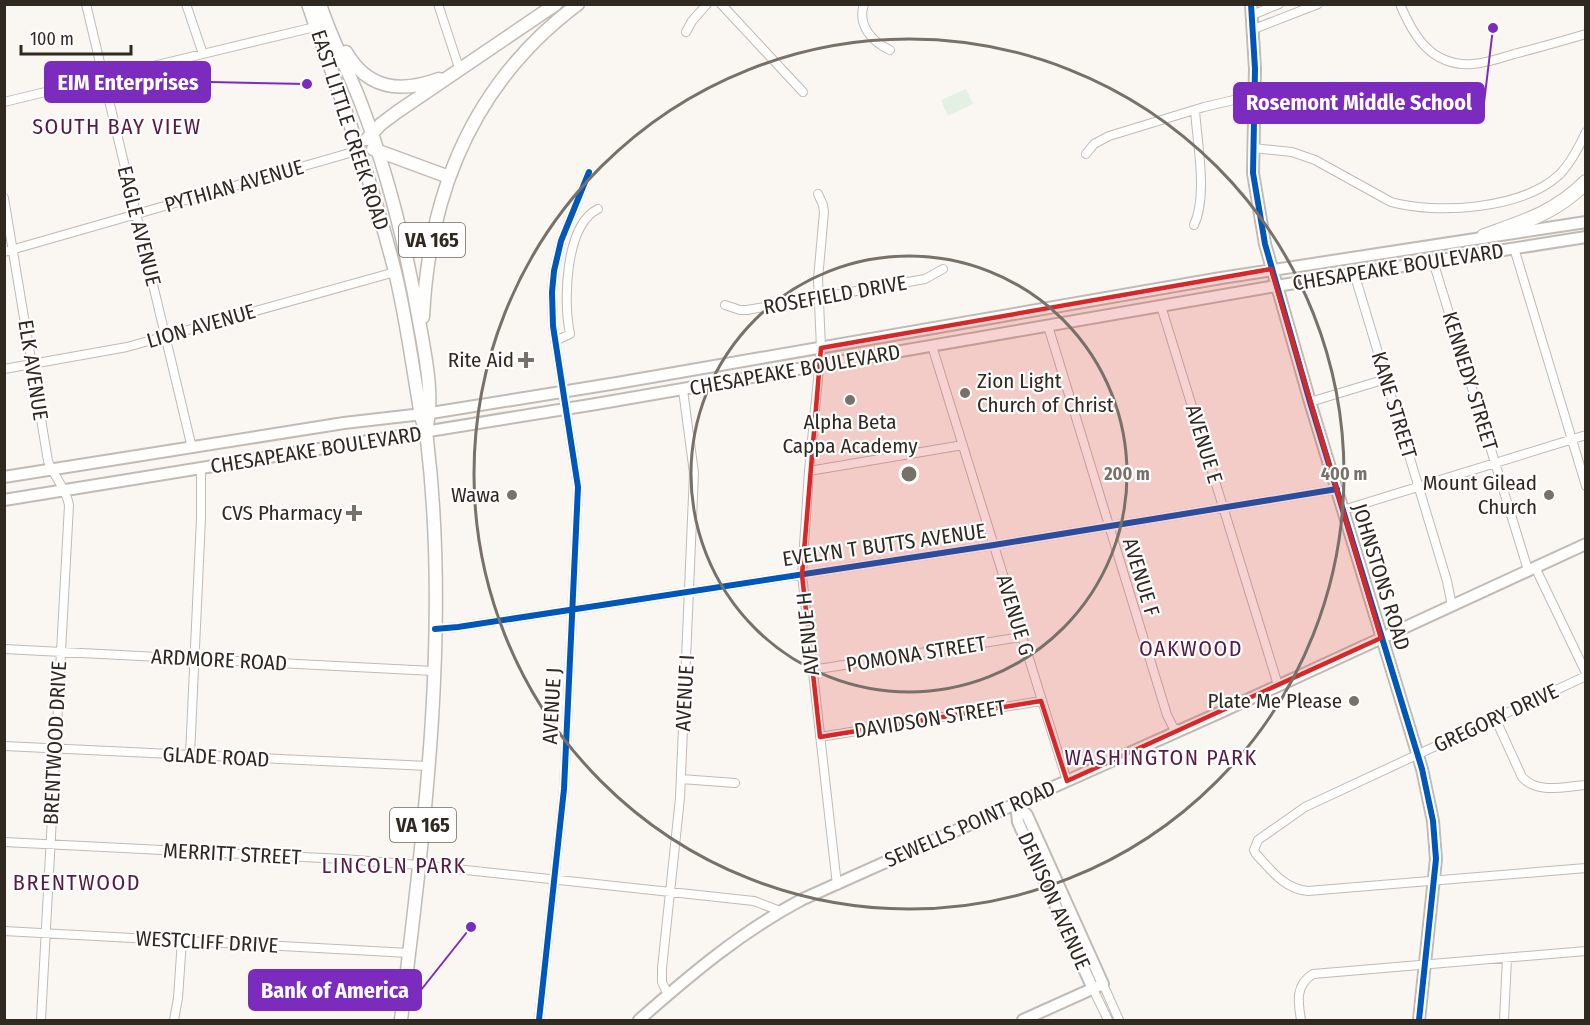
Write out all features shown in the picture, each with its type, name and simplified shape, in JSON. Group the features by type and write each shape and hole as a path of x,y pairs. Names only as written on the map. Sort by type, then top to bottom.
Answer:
{"highway":[{"path":"1484,236 1535,219 1569,198 1586,182"}],"main road":[{"name":"EAST LITTLE CREEK ROAD","path":"308,4 351,78 371,133 399,220 424,345 425,413 434,525 435,629 428,766 401,1020"},
{"name":"EAST LITTLE CREEK ROAD","path":"320,4 321,25 395,272 425,413"},
{"path":"360,150 371,133 397,112 556,4"},
{"name":"VA 165","path":"424,345 425,280 440,202 448,177 482,110 513,66 534,42 571,7"},
{"name":"JOHNSTONS ROAD","path":"1252,10 1255,188 1271,269 1429,796 1435,840 1434,881 1419,1020"},
{"path":"321,25 336,36 352,63 369,77 386,86 414,87 460,71"},
{"path":"421,166 446,162 465,141"},
{"path":"360,150 376,149 448,177"},
{"name":"CHESAPEAKE BOULEVARD","path":"4,477 344,423 563,392 1271,269 1586,222"},
{"name":"CHESAPEAKE BOULEVARD","path":"4,500 682,390 1276,286 1586,237"},
{"name":"SEWELLS POINT ROAD","path":"639,1020 726,947 780,911 1586,544"},
{"name":"DENISON AVENUE","path":"1016,804 1018,822 1098,986"},
{"path":"1023,1020 1098,986"}],"street":[{"name":"EAGLE AVENUE","path":"86,4 192,448"},
{"path":"186,4 203,54"},
{"path":"438,4 460,71"},
{"path":"686,32 692,21 707,4"},
{"path":"721,4 802,92"},
{"path":"864,4 862,14 866,28 876,42 890,50"},
{"path":"1252,10 1279,4"},
{"path":"1254,29 1318,4"},
{"path":"1401,4 1410,28 1424,45 1443,59 1460,64 1484,63 1586,34"},
{"path":"4,102 321,25"},
{"path":"1086,154 1094,144 1109,136 1255,94"},
{"path":"1194,225 1202,198 1195,110"},
{"path":"1253,148 1281,150 1303,155 1391,202 1438,209 1502,201 1539,188 1567,166 1586,132"},
{"name":"PYTHIAN AVENUE","path":"4,252 360,150"},
{"name":"AVENUE J","path":"539,1020 564,789 578,487 555,341 552,299 556,258 567,224 589,172"},
{"name":"AVENUE H","path":"818,194 824,212 818,298 821,348 808,471 802,575 837,885"},
{"name":"ELK AVENUE","path":"4,198 51,470"},
{"path":"555,341 570,334 566,308 570,263 581,224 598,209"},
{"path":"1514,248 1586,486"},
{"name":"KENNEDY STREET","path":"1433,261 1495,464 1532,569 1586,675"},
{"name":"ROSEFIELD DRIVE","path":"725,304 732,308 747,310 925,279 943,269"},
{"name":"LION AVENUE","path":"4,369 127,347 395,272"},
{"name":"KANE STREET","path":"1354,273 1419,487 1452,606"},
{"name":"AVENUE E","path":"1161,306 1278,685"},
{"name":"AVENUE F","path":"1047,326 1167,716 1170,724 1178,730"},
{"name":"AVENUE G","path":"932,346 1067,781"},
{"path":"1310,402 1386,379"},
{"name":"AVENUE I","path":"668,995 662,982 662,968 681,779 694,473 682,390"},
{"path":"1343,510 1586,435"},
{"path":"808,471 963,446"},
{"path":"190,755 201,518 201,469"},
{"name":"BRENTWOOD DRIVE","path":"41,1020 69,506 65,490 51,470"},
{"name":"EVELYN T BUTTS AVENUE","path":"435,629 802,575 1337,489"},
{"name":"POMONA STREET","path":"812,670 1021,637"},
{"name":"ARDMORE ROAD","path":"4,649 433,671"},
{"name":"GREGORY DRIVE","path":"1434,881 1308,891 1288,886 1256,854 1254,845 1273,828 1308,805 1586,675"},
{"name":"DAVIDSON STREET","path":"820,736 1041,701"},
{"path":"1495,718 1522,777 1530,785 1542,788 1586,785"},
{"name":"GLADE ROAD","path":"4,746 428,766"},
{"path":"681,779 735,783"},
{"name":"MERRITT STREET","path":"4,842 419,865 754,901 780,911"},
{"path":"1434,881 1586,868"},
{"name":"WESTCLIFF DRIVE","path":"4,931 409,953"},
{"path":"174,1020 182,940"},
{"path":"1300,1020 1300,988 1303,982 1313,975 1586,951"},
{"path":"1504,1020 1507,958"},
{"name":"DENISON AVENUE","path":"1098,986 1108,1020"},
{"name":"DENISON AVENUE","path":"1098,986 1119,1020"}],"highlighted area":[{"path":"1271,269 1381,638 1067,781 1041,701 820,737 802,575 821,348"}],"green space":[{"path":"966,89 973,104 948,116 941,100"}],"cycle path":[{"path":"1251,4 1255,69 1253,173 1265,244 1310,402 1422,769 1433,821 1436,859 1419,1020"},
{"path":"539,1020 564,789 578,487 553,326 552,292 561,241 589,172"},
{"path":"435,629 994,545 1337,489"}],"place":[{"name":"Rosemont Middle School","path":"1493,28"},
{"name":"EIM Enterprises","path":"307,84"},
{"name":"Rite Aid","path":"526,360"},
{"name":"Zion Light Church of Christ","path":"965,393"},
{"name":"Alpha Beta Cappa Academy","path":"850,400"},
{"name":"Wawa","path":"512,495"},
{"name":"Mount Gilead Church","path":"1549,495"},
{"name":"CVS Pharmacy","path":"354,513"},
{"name":"Plate Me Please","path":"1354,701"},
{"name":"Bank of America","path":"471,927"}],"district":[{"name":"SOUTH BAY VIEW","path":"117,126"},
{"name":"OAKWOOD","path":"1191,648"},
{"name":"WASHINGTON PARK","path":"1161,757"},
{"name":"LINCOLN PARK","path":"394,865"},
{"name":"BRENTWOOD","path":"77,882"}]}
